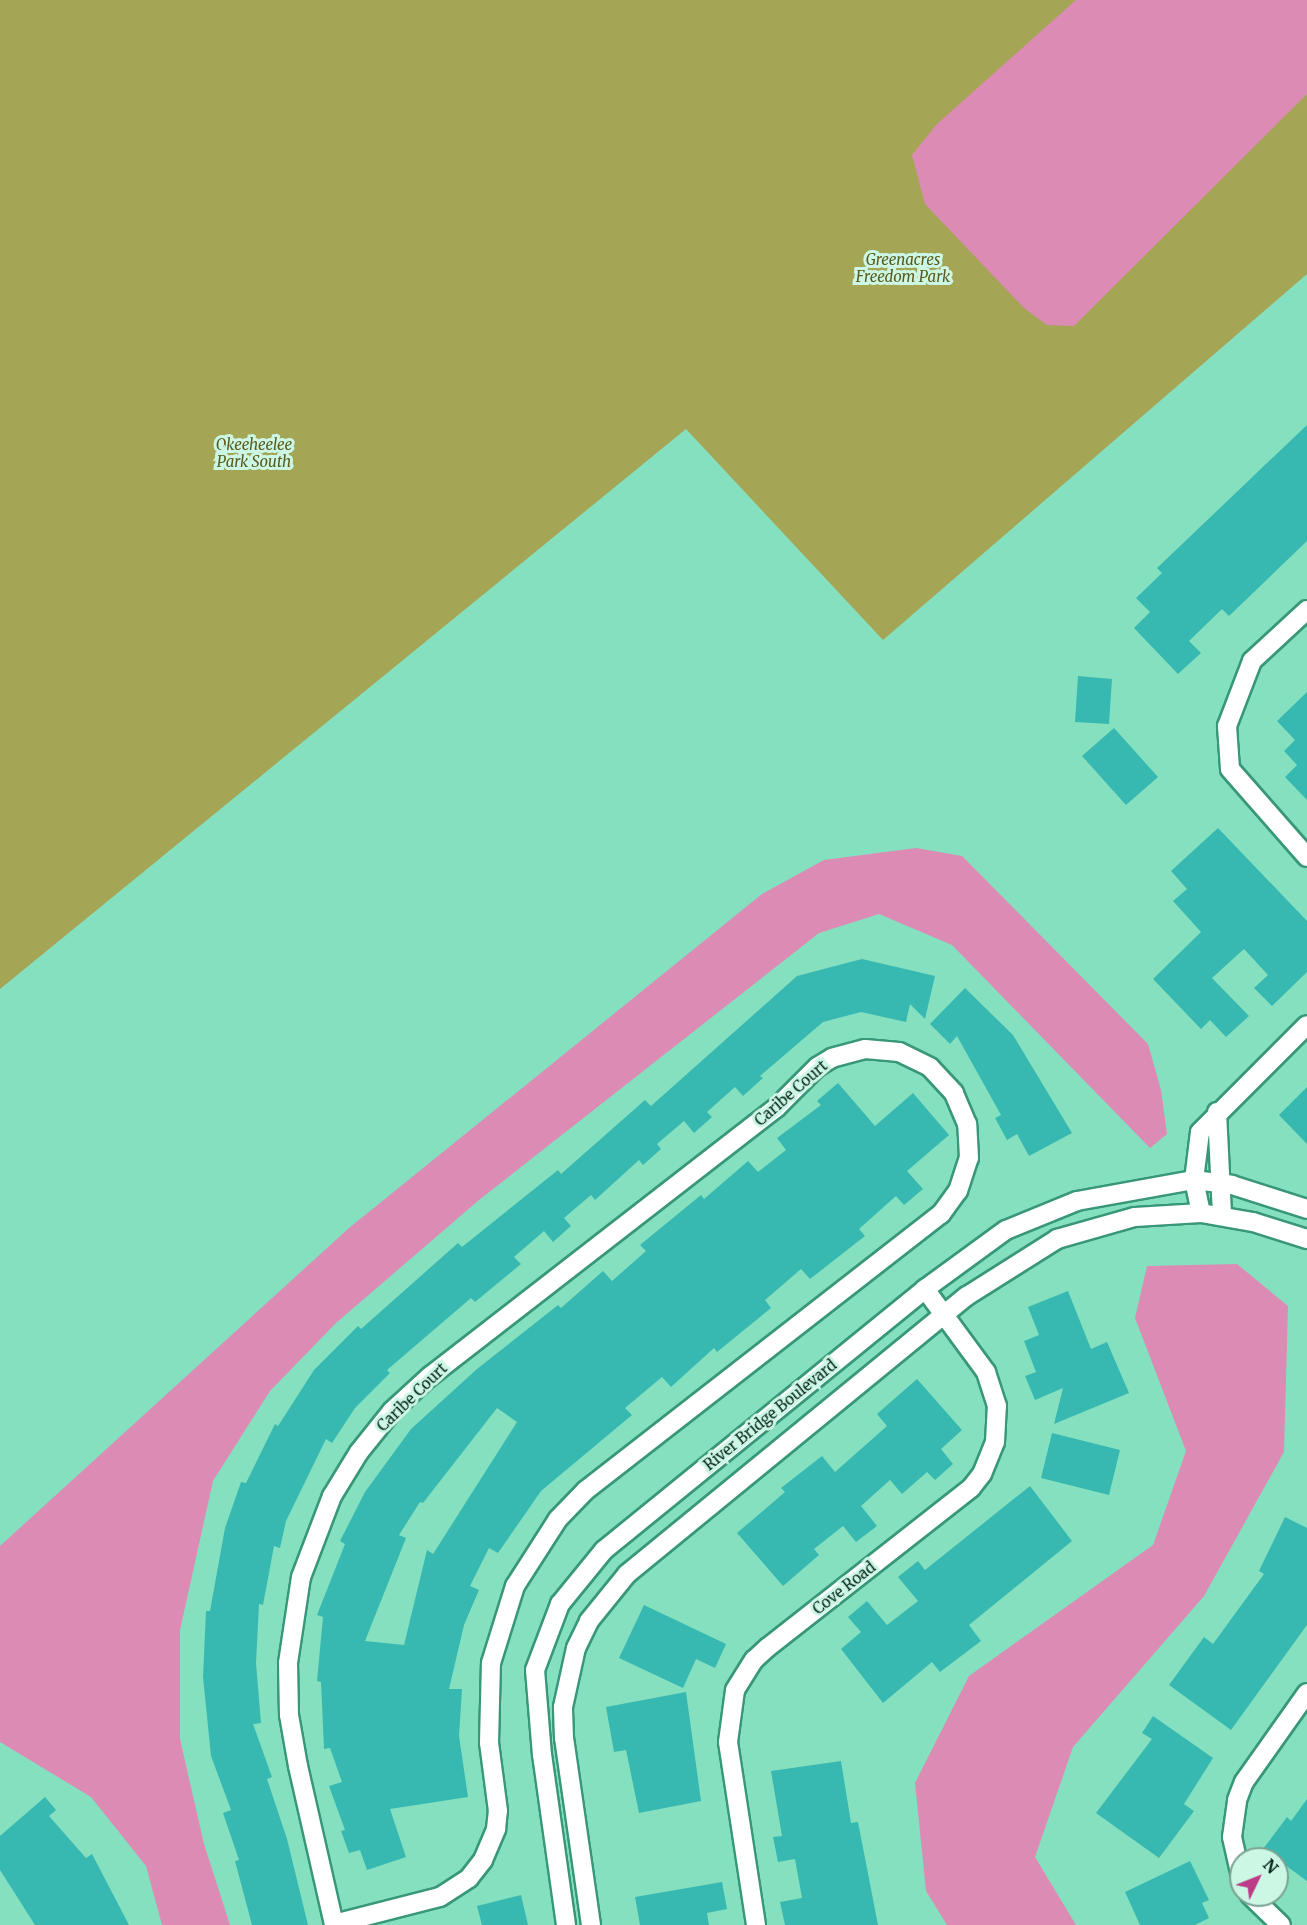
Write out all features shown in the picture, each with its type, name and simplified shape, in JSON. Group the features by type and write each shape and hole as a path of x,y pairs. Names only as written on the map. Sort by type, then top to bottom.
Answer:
{"street":[{"path":"1307,610 1252,661 1227,726 1230,769 1307,857"},
{"path":"1201,1213 1194,1180 1200,1132 1217,1112 1307,1025"},
{"name":"Caribe Court","path":"874,1049 899,1052 930,1067 954,1093 967,1124 969,1158 958,1191 941,1214 586,1490 558,1519 515,1586 491,1663 489,1743 498,1811 496,1828 483,1860 469,1878 440,1897 334,1924 297,1766 289,1715 288,1663 304,1567 332,1496 359,1452 392,1412 430,1376 776,1108 817,1067 848,1052 874,1049"},
{"path":"1217,1112 1222,1216"},
{"name":"River Bridge Boulevard","path":"566,1925 541,1744 535,1670 560,1604 604,1550 925,1289 996,1236 1054,1210 1119,1191 1194,1180 1219,1183 1307,1209"},
{"path":"591,1925 564,1738 563,1707 570,1668 589,1621 627,1574 944,1314 1014,1263 1057,1239 1135,1217 1201,1213 1222,1216 1307,1239"},
{"name":"Cove Road","path":"756,1925 728,1742 735,1690 754,1660 767,1648 958,1500 982,1474 990,1458 998,1424 993,1389 976,1357 925,1289"},
{"path":"1234,1847 1232,1837 1237,1800 1244,1782 1307,1693"},
{"path":"1262,1907 1281,1925"}],"green space":[{"path":"0,0 1307,0 1307,274 883,640 686,429 0,989"}],"shaded area":[{"path":"1076,0 1307,0 1307,94 1074,326 1047,325 1024,308 925,204 912,155 937,124"},
{"path":"916,848 962,856 1148,1044 1161,1090 1167,1134 1150,1148 952,945 879,914 819,933 479,1200 336,1323 270,1391 213,1481 180,1630 180,1739 204,1844 230,1925 162,1925 146,1866 91,1797 0,1742 0,1546 349,1228 762,894 824,860"},
{"path":"1237,1264 1288,1306 1284,1452 1204,1596 1073,1747 1035,1857 1076,1925 947,1925 926,1891 915,1783 969,1676 1153,1545 1186,1451 1135,1318 1147,1266"}],"building":[{"path":"1307,425 1307,541 1229,616 1222,609 1189,641 1201,653 1178,674 1134,628 1150,612 1136,598 1162,573 1157,568"},
{"path":"1078,676 1112,679 1109,724 1075,722"},
{"path":"1307,692 1307,800 1285,777 1297,765 1284,751 1295,740 1277,721"},
{"path":"1114,728 1158,777 1126,805 1082,756"},
{"path":"1218,828 1307,921 1307,972 1272,1006 1254,988 1268,975 1244,949 1212,978 1249,1016 1226,1037 1210,1020 1201,1029 1153,979 1201,932 1173,901 1187,889 1171,871"},
{"path":"862,959 935,976 925,1019 910,1004 906,1022 861,1012 823,1022 760,1076 763,1078 743,1096 735,1087 707,1112 712,1117 694,1133 684,1121 657,1144 661,1149 643,1165 639,1160 595,1200 591,1195 564,1218 571,1226 553,1242 544,1231 514,1257 521,1264 475,1302 471,1298 387,1370 390,1373 355,1408 332,1443 326,1439 286,1521 280,1548 274,1546 263,1605 259,1604 256,1663 261,1723 253,1724 272,1777 267,1779 287,1839 308,1925 252,1925 235,1861 239,1860 223,1813 231,1810 211,1756 203,1677 206,1611 210,1611 225,1528 241,1482 246,1483 275,1424 278,1426 314,1370 358,1326 361,1329 458,1243 462,1247 558,1170 561,1174 645,1100 651,1106 797,976"},
{"path":"965,988 1013,1035 1072,1133 1029,1156 1017,1134 1007,1140 995,1118 1001,1115 957,1036 950,1044 930,1024"},
{"path":"838,1083 875,1126 913,1093 949,1135 907,1171 923,1189 904,1205 896,1196 859,1229 865,1236 810,1279 801,1269 765,1300 771,1308 717,1352 714,1348 671,1387 662,1377 625,1408 632,1415 541,1491 498,1553 489,1548 470,1586 479,1590 464,1625 449,1689 462,1689 459,1736 468,1797 390,1809 406,1857 367,1870 360,1850 349,1853 341,1831 345,1830 329,1786 342,1782 330,1748 324,1749 321,1682 317,1681 323,1617 317,1615 345,1544 340,1541 365,1492 411,1429 477,1369 558,1305 561,1308 603,1271 612,1281 646,1251 640,1245 701,1195 704,1199 748,1161 758,1172 786,1150 777,1138 821,1105 817,1101","holes":["497,1408 517,1422 433,1554 427,1550 404,1645 365,1641 406,1538 399,1535 420,1502 423,1503"]},
{"path":"1307,1087 1307,1144 1279,1115"},
{"path":"1068,1291 1091,1349 1107,1342 1129,1393 1054,1424 1063,1388 1035,1400 1025,1376 1036,1372 1024,1341 1039,1335 1028,1307"},
{"path":"917,1379 962,1430 941,1449 953,1464 935,1480 927,1472 902,1494 890,1480 861,1506 877,1526 856,1542 843,1526 814,1549 819,1555 783,1586 737,1533 785,1492 781,1488 822,1456 835,1472 887,1426 877,1414"},
{"path":"1052,1433 1120,1450 1109,1495 1041,1478"},
{"path":"1030,1486 1072,1541 969,1625 981,1641 940,1672 932,1662 883,1703 841,1649 861,1632 848,1617 867,1601 887,1625 918,1601 898,1577 918,1561 925,1570"},
{"path":"1285,1517 1307,1528 1307,1625 1231,1730 1169,1685 1204,1637 1213,1644 1264,1574 1259,1571"},
{"path":"644,1605 726,1644 715,1668 696,1659 683,1688 619,1658"},
{"path":"686,1692 701,1801 639,1813 626,1750 614,1752 606,1707"},
{"path":"1153,1716 1213,1758 1184,1804 1194,1811 1159,1858 1096,1813 1152,1739 1142,1733"},
{"path":"841,1761 851,1823 858,1822 878,1925 785,1925 780,1902 802,1898 795,1859 778,1862 773,1837 782,1836 771,1771"},
{"path":"45,1797 56,1810 49,1816 86,1858 92,1854 129,1925 35,1925 0,1870 0,1836"},
{"path":"1307,1799 1307,1881 1289,1868 1289,1847 1264,1847 1287,1817 1291,1821"},
{"path":"1190,1861 1209,1900 1202,1903 1209,1918 1195,1925 1140,1925 1125,1892"},
{"path":"722,1882 727,1909 707,1913 709,1925 640,1925 635,1897"},
{"path":"521,1895 528,1925 482,1925 477,1906"}],"park label":[{"name":"Greenacres Freedom Park","path":"903,268"},
{"name":"Okeeheelee Park South","path":"254,452"}]}
